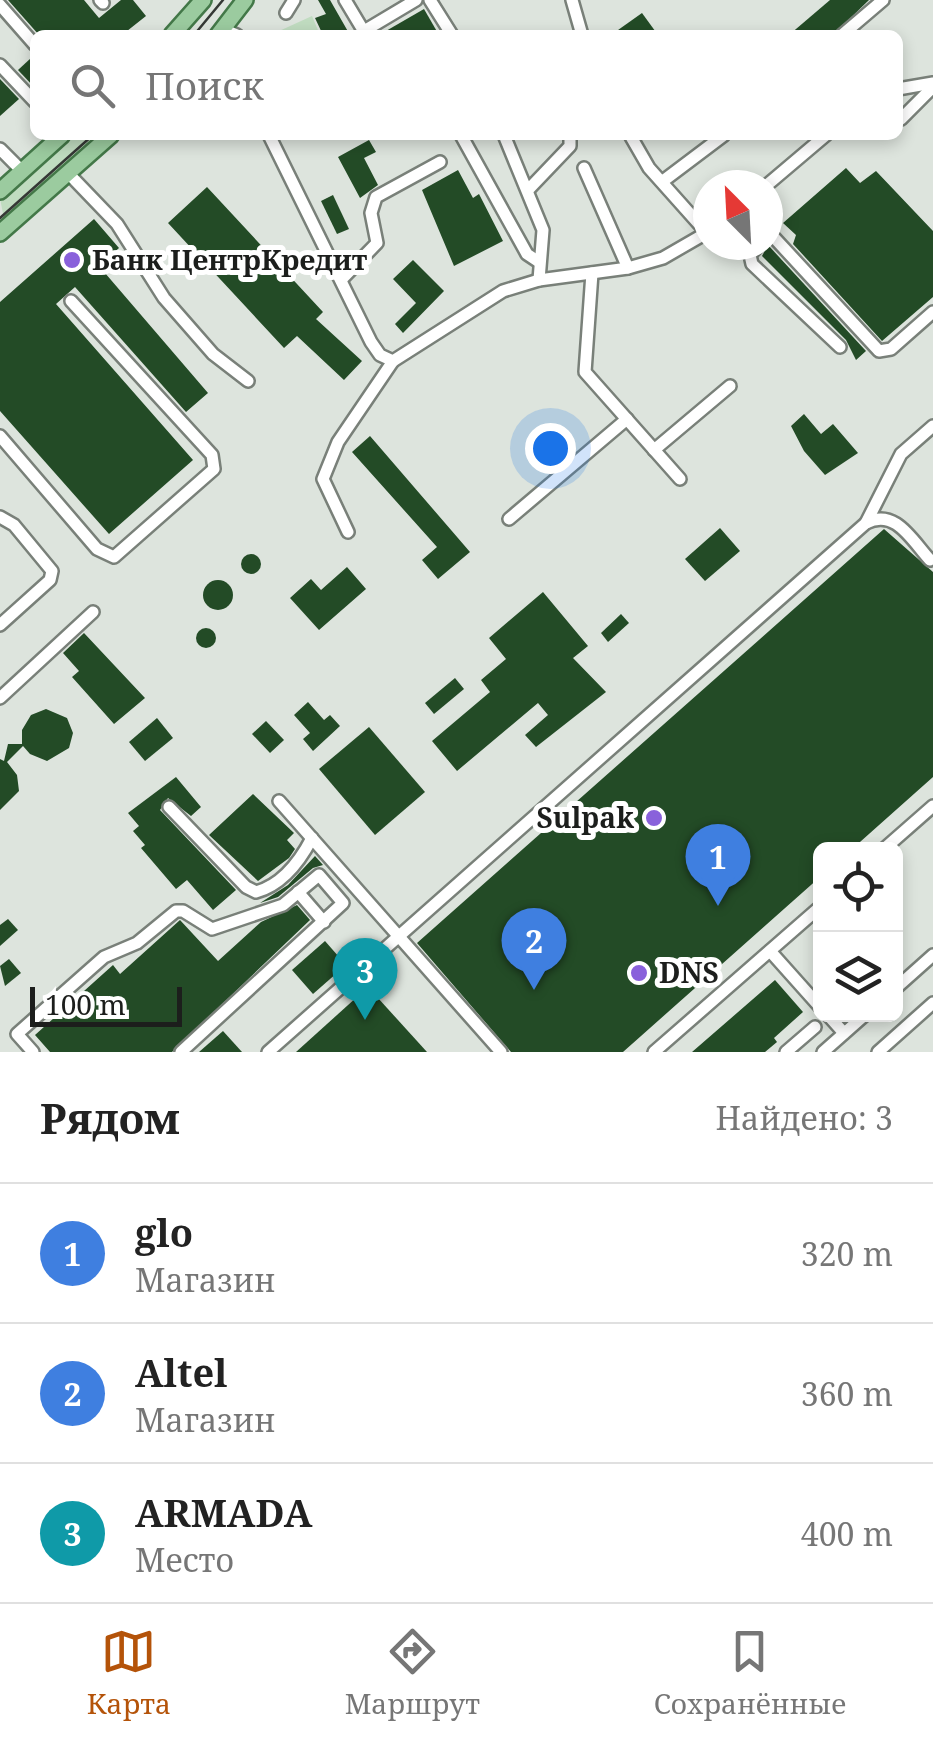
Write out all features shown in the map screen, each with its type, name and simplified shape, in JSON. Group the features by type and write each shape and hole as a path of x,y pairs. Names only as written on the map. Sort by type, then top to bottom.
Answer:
{"main road":[{"path":"177,30 204,0"},
{"path":"222,1 234,6 244,0"},
{"path":"225,30 244,0"},
{"path":"0,191 56,140"},
{"path":"0,233 105,140"}],"street":[{"path":"286,13 294,0"},
{"path":"345,0 363,30"},
{"path":"370,30 416,0"},
{"path":"430,0 449,30"},
{"path":"572,0 581,30"},
{"path":"848,30 883,0"},
{"path":"0,5 30,40"},
{"path":"0,65 30,97"},
{"path":"903,88 933,85"},
{"path":"903,116 933,85"},
{"path":"272,140 371,342 380,355 393,360"},
{"path":"465,140 527,254 539,262"},
{"path":"506,140 543,230 539,280"},
{"path":"528,190 570,146 570,140"},
{"path":"633,140 649,168 693,215"},
{"path":"663,180 717,140"},
{"path":"783,171 820,140"},
{"path":"0,148 22,171"},
{"path":"342,279 377,243 371,213 376,197 440,162"},
{"path":"584,168 628,268"},
{"path":"68,173 116,224 164,298 213,354 248,381"},
{"path":"348,532 323,479 338,442 393,360 476,306 539,280 628,268 664,258 693,242"},
{"path":"783,249 879,351 891,349 933,312"},
{"path":"751,260 840,347"},
{"path":"592,273 585,372 680,479"},
{"path":"0,436 98,549 114,557 214,468 212,455 71,302"},
{"path":"654,450 730,386"},
{"path":"510,520 627,419"},
{"path":"866,523 902,454 933,426"},
{"path":"268,1052 866,523 879,516 892,518 930,560"},
{"path":"0,518 14,525 52,571 50,580 0,625"},
{"path":"0,698 93,612"},
{"path":"279,801 501,1052"},
{"path":"893,842 933,806"},
{"path":"169,807 246,887 256,892 269,888 300,860 312,838"},
{"path":"33,1052 17,1034 104,957 137,944 176,911 184,910 212,929 271,911 319,875 343,902 181,1052"},
{"path":"298,892 324,922"},
{"path":"654,1052 813,913"},
{"path":"770,952 813,999"},
{"path":"903,982 933,956"},
{"path":"878,1052 933,1002"},
{"path":"834,1022 844,1033"},
{"path":"824,1052 857,1022"},
{"path":"793,1050 815,1027"}],"green space":[{"path":"312,16 318,30 281,30"},
{"path":"65,140 91,140 4,219 0,198"}],"building":[{"path":"8,0 84,0 99,18 121,0 133,0 146,16 128,30 35,30"},
{"path":"318,0 330,0 347,30 321,30 315,18 326,14"},
{"path":"830,0 869,0 838,30 795,30"},
{"path":"424,9 436,30 388,30"},
{"path":"642,13 654,30 618,30"},
{"path":"30,59 30,83 18,70"},
{"path":"0,79 19,99 0,116"},
{"path":"369,140 376,152 364,158 378,185 360,198 338,157"},
{"path":"846,168 860,183 876,171 933,231 933,297 882,341 793,244 796,235 783,223"},
{"path":"458,170 473,198 479,194 503,241 454,266 422,190"},
{"path":"207,187 323,312 316,319 362,361 344,380 297,336 284,348 168,223"},
{"path":"333,195 349,229 337,234 321,201"},
{"path":"94,219 119,248 99,266 208,393 186,412 75,287 56,304 193,460 109,534 0,411 0,302"},
{"path":"413,260 444,291 403,333 395,324 416,303 393,279"},
{"path":"766,260 782,260 866,351 856,360 846,340"},
{"path":"804,414 821,434 833,424 858,453 825,475 804,451 791,426"},
{"path":"370,436 470,552 438,579 422,560 437,547 352,452"},
{"path":"720,528 740,551 705,581 685,559"},
{"path":"884,529 933,572 933,777 860,842 813,842 813,883 623,1052 511,1052 417,943"},
{"path":"251,554 261,564 251,574 241,564"},
{"path":"347,567 366,589 319,630 290,598 311,579 321,590"},
{"path":"218,580 229,584 233,595 229,606 218,610 207,606 203,595 207,584"},
{"path":"543,592 588,646 573,658 606,692 536,747 525,735 548,715 538,703 457,771 432,741 490,692 481,680 506,659 489,638"},
{"path":"621,614 629,623 608,642 601,633"},
{"path":"206,628 216,638 206,648 196,638"},
{"path":"84,633 145,698 114,724 72,677 79,671 63,653"},
{"path":"455,678 464,689 434,714 425,703"},
{"path":"308,702 324,720 330,715 340,726 313,751 303,739 310,733 294,715"},
{"path":"46,709 67,718 73,733 69,748 47,761 30,754 23,746 7,762 17,775 19,791 0,810 0,759 4,761 8,744 22,744 22,730 31,715"},
{"path":"157,718 173,738 145,761 129,742"},
{"path":"266,721 284,740 270,753 252,734"},
{"path":"369,727 425,792 375,835 319,769"},
{"path":"176,777 201,807 191,816 168,798 160,810 236,890 213,910 187,880 176,889 141,848 145,845 133,831 139,826 128,813"},
{"path":"253,794 294,833 287,840 295,849 258,881 209,835"},
{"path":"315,856 323,865 313,868 278,897 260,903 288,885"},
{"path":"297,905 310,920 172,1052 50,1052 35,1035 113,965 120,974 180,920 218,961 261,922"},
{"path":"8,919 18,930 0,946 0,925"},
{"path":"325,941 346,965 313,994 292,970"},
{"path":"9,959 21,973 5,986 0,966"},
{"path":"775,980 803,1012 774,1038 777,1042 765,1052 692,1052"},
{"path":"368,987 427,1052 296,1052"},
{"path":"223,1031 242,1052 199,1052"}],"tram line":[{"path":"198,30 223,0"},
{"path":"0,218 87,140"}],"place":[{"name":"Банк ЦентрКредит","path":"72,260"},
{"name":"Sulpak","path":"654,818"},
{"name":"glo","path":"718,906"},
{"name":"DNS","path":"639,973"},
{"name":"Altel","path":"534,990"},
{"name":"ARMADA","path":"365,1020"}]}
